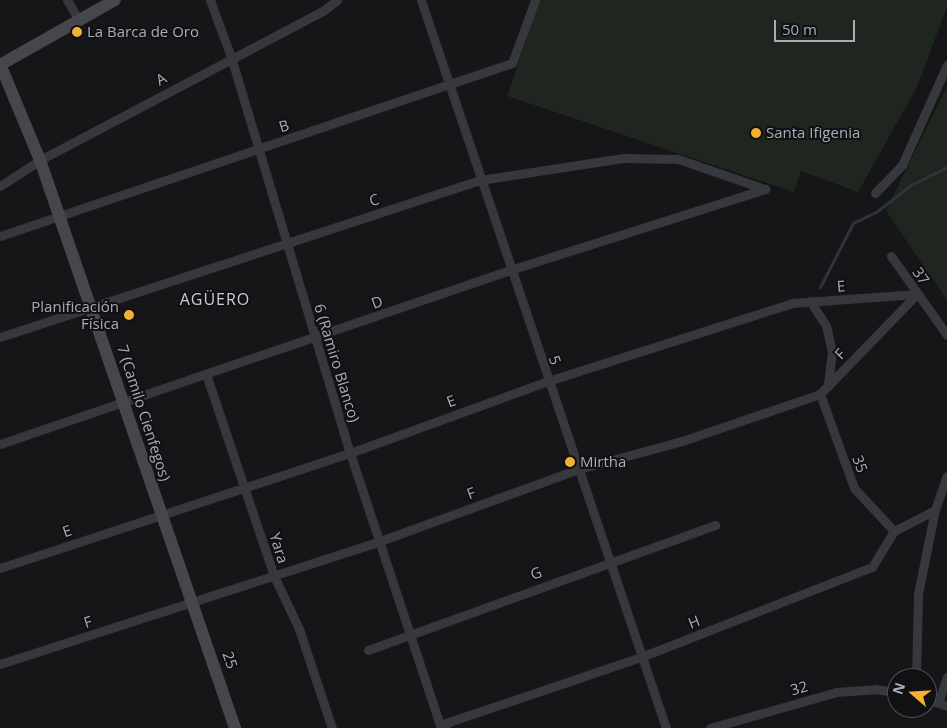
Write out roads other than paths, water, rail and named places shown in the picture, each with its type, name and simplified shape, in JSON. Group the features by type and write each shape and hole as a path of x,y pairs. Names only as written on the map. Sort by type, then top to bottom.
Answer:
{"street":[{"path":"67,0 78,20"},
{"path":"0,64 115,0"},
{"name":"6 (Ramiro Blanco)","path":"210,0 231,57 285,244 350,453 443,726"},
{"name":"A","path":"0,186 40,160 231,57 323,11 337,0"},
{"name":"5","path":"421,0 510,270 666,728"},
{"name":"B","path":"0,236 59,214 450,86 512,63 534,0"},
{"name":"7 (Camilo Cienfegos)","path":"0,64 40,160 193,603"},
{"path":"875,193 902,165 947,65"},
{"name":"C","path":"0,337 480,180 623,158 678,159 765,189"},
{"name":"D","path":"0,444 124,401 315,339 510,270 765,189"},
{"name":"37","path":"891,256 947,335"},
{"name":"E","path":"0,568 350,453 548,381 792,303 918,294"},
{"name":"F","path":"0,664 380,541 579,469 682,441 820,394 918,294"},
{"path":"810,302 826,326 832,351 828,386"},
{"name":"Yara","path":"206,374 274,576 299,628 332,728"},
{"name":"35","path":"820,394 854,488 894,531"},
{"path":"916,668 918,594 935,510 947,476"},
{"path":"894,531 935,510"},
{"name":"G","path":"368,650 609,561 715,525"},
{"name":"H","path":"443,726 641,657 872,567 894,531"},
{"name":"25","path":"193,603 236,728"},
{"path":"942,704 947,677"},
{"name":"32","path":"710,728 836,692 875,689 887,691"}],"waterway":[{"path":"820,287 853,223 876,212 911,185 947,167"}],"place":[{"name":"La Barca de Oro","path":"77,32"},
{"name":"Santa Ifigenia","path":"756,133"},
{"name":"Planificación Física","path":"129,315"},
{"name":"Mirtha","path":"570,462"}],"district":[{"name":"AGÜERO","path":"215,299"}]}
